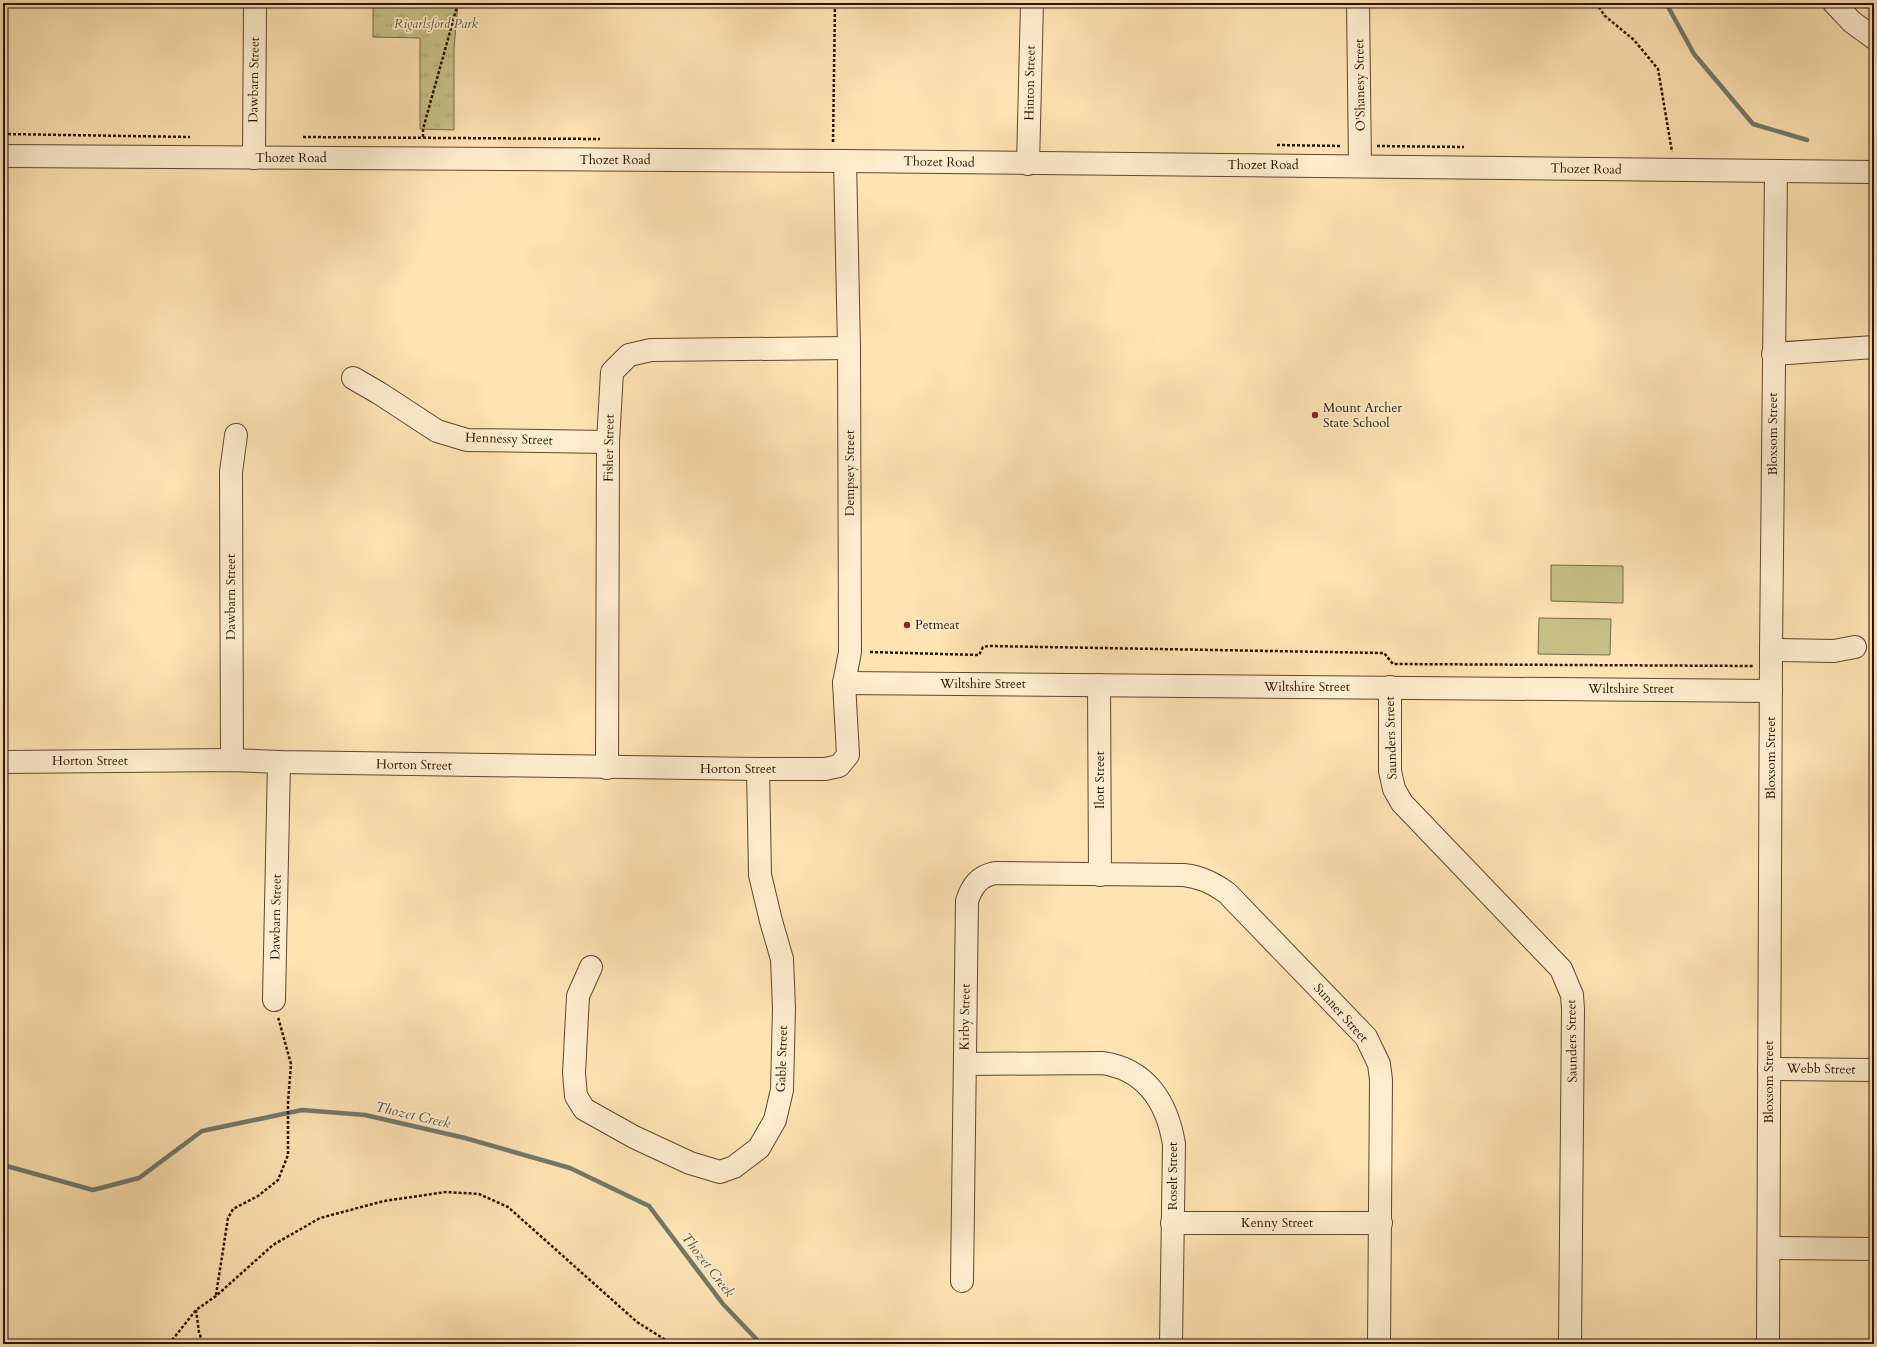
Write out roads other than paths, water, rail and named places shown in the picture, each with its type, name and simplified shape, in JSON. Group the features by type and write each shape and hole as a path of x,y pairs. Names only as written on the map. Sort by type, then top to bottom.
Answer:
{"street":[{"name":"Dawbarn Street","path":"254,158 255,3"},
{"name":"Hinton Street","path":"1028,164 1032,3"},
{"name":"O'Shanesy Street","path":"1358,3 1360,166"},
{"path":"1834,3 1852,22 1874,38"},
{"name":"Thozet Road","path":"3,156 839,161 1874,172"},
{"name":"Dempsey Street","path":"825,770 839,766 848,755 844,683 850,652 849,348 839,161"},
{"name":"Bloxsom Street","path":"1768,1344 1771,691 1764,658 1773,354 1776,172"},
{"path":"1773,354 1874,346"},
{"name":"Fisher Street","path":"607,768 608,442 612,372 629,355 651,350 849,348"},
{"name":"Hennessy Street","path":"353,378 379,392 437,431 467,440 608,442"},
{"name":"Dawbarn Street","path":"232,760 231,472 236,435"},
{"path":"1764,658 1834,651 1855,647"},
{"name":"Wiltshire Street","path":"844,683 1771,691"},
{"name":"Ilott Street","path":"1099,685 1100,875"},
{"name":"Saunders Street","path":"1390,687 1390,771 1394,789 1402,803 1561,969 1572,995 1570,1344"},
{"name":"Horton Street","path":"3,762 232,760 607,768 825,770"},
{"name":"Dawbarn Street","path":"274,1000 279,762"},
{"name":"Gable Street","path":"591,967 578,996 574,1073 576,1096 584,1109 648,1144 690,1163 720,1172 734,1167 759,1148 775,1120 782,1090 784,1008 782,959 770,921 760,874 758,769"},
{"name":"Kirby Street","path":"962,1281 967,901 971,891 985,875 995,873 1100,875"},
{"name":"Sunner Street","path":"1100,875 1184,875 1198,876 1213,883 1227,893 1366,1037 1379,1064 1381,1080 1379,1344"},
{"name":"Roselt Street","path":"965,1064 1102,1063 1117,1065 1142,1078 1158,1097 1171,1126 1174,1144 1171,1344"},
{"name":"Webb Street","path":"1769,1069 1874,1070"},
{"name":"Kenny Street","path":"1172,1223 1381,1223"},
{"path":"1769,1248 1874,1249"}],"waterway":[{"path":"1666,3 1694,54 1753,124 1807,140"},
{"name":"Thozet Creek","path":"3,1165 93,1190 139,1178 202,1131 302,1110 365,1115 465,1138 570,1168 649,1206 723,1304 761,1344"}],"place":[{"name":"Mount Archer State School","path":"1315,415"},
{"name":"Petmeat","path":"907,625"}],"park label":[{"name":"Rigarlsford Park","path":"436,24"}]}
